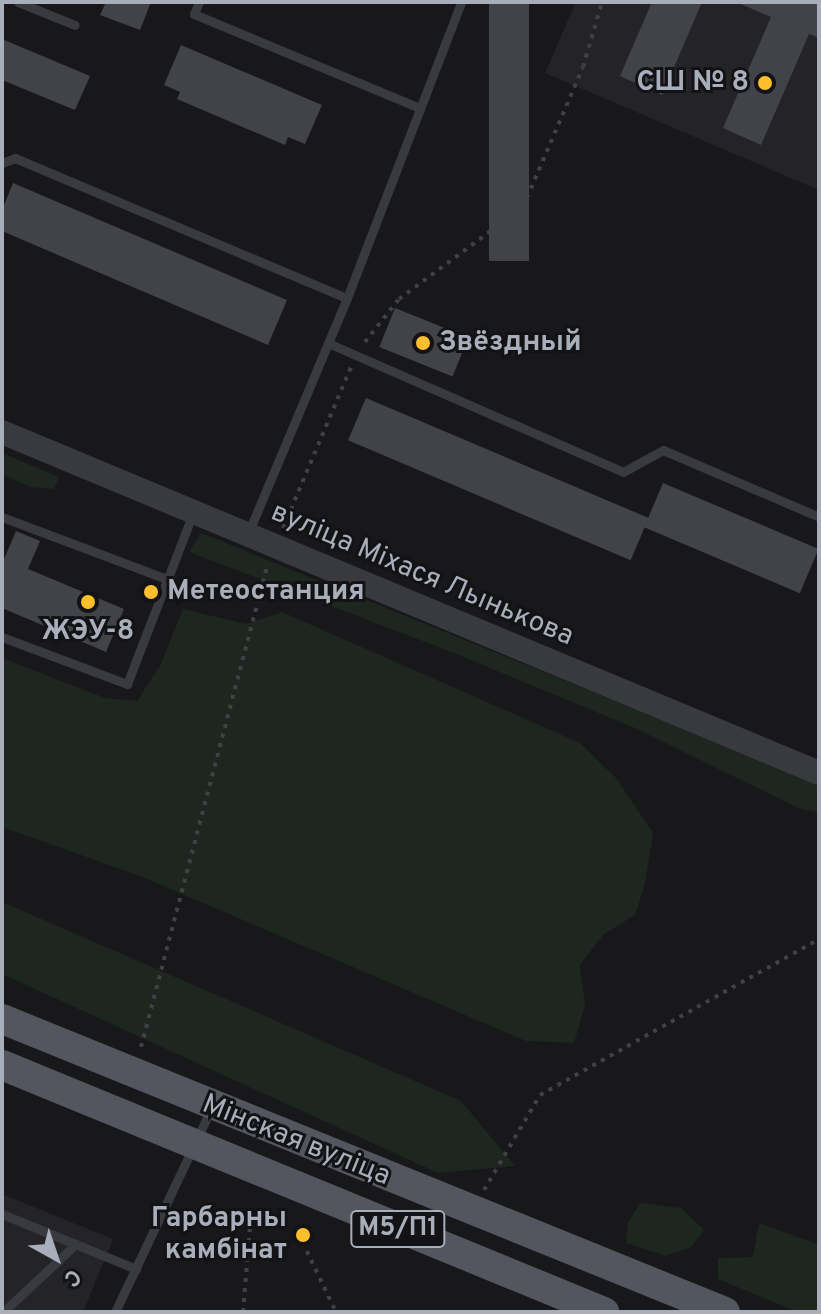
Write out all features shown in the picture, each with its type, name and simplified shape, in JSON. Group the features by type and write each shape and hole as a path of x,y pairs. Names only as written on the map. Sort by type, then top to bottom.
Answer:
{"main road":[{"name":"Мінская вуліца","path":"2,1020 211,1108 725,1312"},
{"name":"Мінская вуліца","path":"2,1065 192,1147 604,1312"}],"street":[{"name":"вуліца Міхася Лынькова","path":"2,432 819,773"}],"lane":[{"path":"18,2 75,25"},
{"path":"199,2 194,14 420,108"},
{"path":"247,535 347,298 461,2"},
{"path":"2,163 15,158 347,298"},
{"path":"328,343 623,472 663,450 819,517"},
{"path":"2,637 127,684 193,513"},
{"path":"2,517 167,579"},
{"path":"115,1312 211,1108"},
{"path":"2,1214 136,1269"},
{"path":"3,1312 76,1244"}],"path":[{"path":"141,1047 257,589 355,355 399,299 523,207 583,67 602,2"},
{"path":"483,1192 540,1095 819,939"},
{"path":"243,1312 251,1214"},
{"path":"298,1233 336,1312"}],"shaded area":[{"path":"576,2 819,2 819,190 545,73"},
{"path":"2,453 59,477 54,489 30,487 2,474"},
{"path":"201,533 800,776 819,786 819,812 798,808 635,728 449,651 189,552"},
{"path":"183,609 246,624 282,612 580,743 616,778 653,833 645,884 635,915 603,935 580,965 585,1005 574,1043 526,1041 140,876 2,827 2,658 105,698 137,701 161,664"},
{"path":"2,902 461,1101 515,1166 438,1173 2,974"},
{"path":"2,1194 113,1239 83,1312 2,1312"},
{"path":"640,1203 681,1208 704,1230 691,1247 666,1256 626,1243 628,1223"},
{"path":"759,1223 819,1245 819,1312 798,1312 718,1279 718,1258 753,1257"}],"building":[{"path":"106,2 151,2 140,30 100,15"},
{"path":"489,2 529,2 529,261 489,261"},
{"name":"СШ № 8","path":"652,2 702,2 662,95 620,76"},
{"name":"СШ № 8","path":"736,2 819,2 819,38 809,34 761,145 723,128 771,17"},
{"path":"2,39 90,76 75,110 2,80"},
{"path":"181,45 322,105 305,144 288,137 285,145 177,99 180,92 164,85"},
{"path":"13,183 287,300 268,345 2,231 2,210"},
{"name":"Звёздный","path":"395,308 468,338 453,377 379,347"},
{"path":"366,398 649,518 631,560 348,440"},
{"path":"663,483 819,549 800,593 644,527"},
{"path":"16,531 40,541 28,569 124,609 106,652 2,608 2,564"}],"place":[{"name":"СШ № 8","path":"765,83"},
{"name":"Звёздный","path":"423,343"},
{"name":"Метеостанция","path":"151,592"},
{"name":"ЖЭУ-8","path":"88,602"},
{"name":"Гарбарны камбінат","path":"303,1235"}]}
